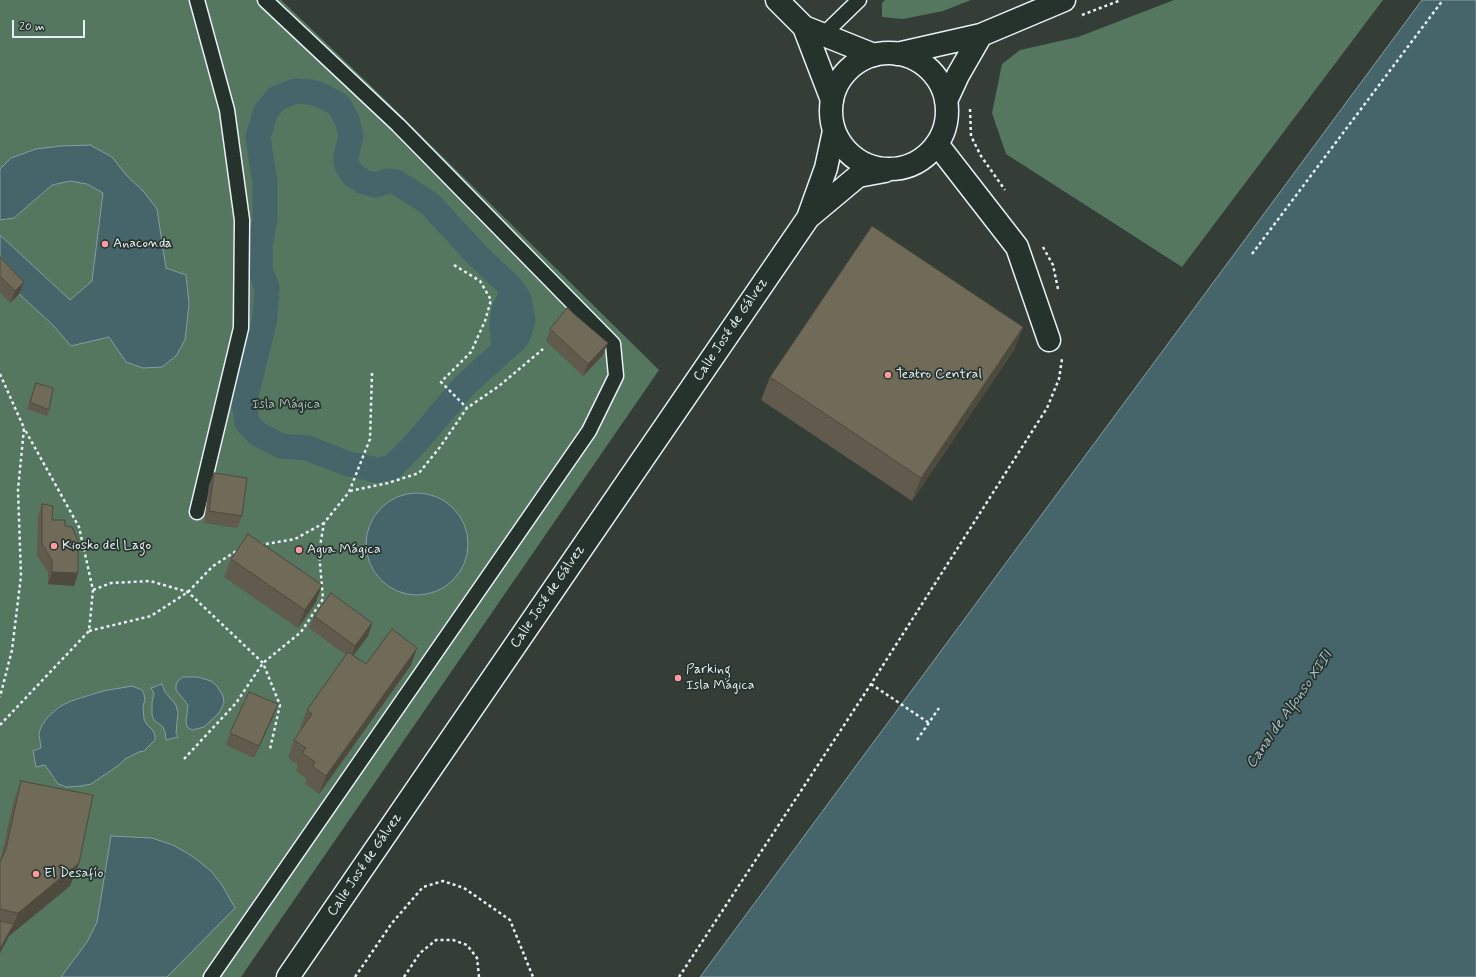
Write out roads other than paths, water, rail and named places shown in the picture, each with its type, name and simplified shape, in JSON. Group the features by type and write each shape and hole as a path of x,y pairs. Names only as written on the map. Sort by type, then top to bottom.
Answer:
{"main road":[{"path":"777,0 814,31 874,55"},
{"path":"897,54 911,57 924,64 934,75 942,87 946,101 947,116 944,131 937,144 929,154 908,166 895,169 876,168 858,161 844,148 834,132 831,116 832,100 837,85 846,72 859,61 874,55 897,54 980,35 1064,0"},
{"path":"814,31 832,100"},
{"path":"946,101 958,75 980,35"},
{"name":"Calle José de Gálvez","path":"288,977 808,218 826,168 834,132"},
{"path":"937,144 1017,247 1056,346"},
{"name":"Calle José de Gálvez","path":"808,218 858,176 895,169"}],"lane":[{"path":"197,0 227,110 242,220 241,328 197,512"},
{"path":"211,977 589,432 616,376 613,344 398,125 265,0"},
{"path":"814,31 859,0"}],"water":[{"name":"Canal de Alfonso XIII","path":"1422,0 1476,0 1476,977 700,977"},
{"path":"90,145 112,157 127,176 144,192 157,209 166,268 186,275 189,304 185,340 176,356 162,367 143,368 126,362 109,337 71,346 53,325 19,294 0,273 0,235 70,300 92,281 103,193 87,184 70,181 52,185 14,218 0,220 0,169 11,158 36,149"},
{"path":"417,493 436,497 453,508 464,525 468,544 464,563 453,580 436,591 417,595 398,591 381,580 370,563 366,544 370,525 381,508 398,497"},
{"path":"183,677 198,677 211,681 217,686 223,696 224,703 219,713 204,727 192,730 187,727 186,721 188,705 176,690 178,681"},
{"path":"162,684 165,692 176,705 178,713 176,733 178,737 166,740 163,727 154,720 152,715 152,702 154,694 151,688"},
{"path":"132,686 142,690 144,694 144,719 155,735 155,740 144,751 125,759 119,765 91,784 81,786 67,787 58,784 45,765 36,767 33,751 41,748 39,734 41,727 47,718 59,707 71,701 103,691"},
{"path":"111,836 152,838 173,845 192,856 211,871 222,885 235,908 167,977 61,977 87,942 97,922"}],"waterway":[{"path":"296,91 312,92 339,105 347,120 351,135 346,158 347,166 353,175 364,182 375,185 388,181 396,182 429,203 478,256 511,287 519,299 523,321 517,338 464,386 416,443 391,468 376,470 346,463 307,448 281,446 258,434 247,423 244,404 265,318 267,288 260,270 260,245 265,220 265,183 258,137 266,111 277,98 296,91"},
{"path":"504,350 502,325 503,315 513,290"}],"place":[{"name":"Anaconda","path":"105,244"},
{"name":"Teatro Central","path":"888,375"},
{"name":"Kiosko del Lago","path":"54,546"},
{"name":"Agua Mágica","path":"299,550"},
{"name":"Parking Isla Mágica","path":"678,678"},
{"name":"El Desafío","path":"36,874"}],"park label":[{"name":"Isla Mágica","path":"286,405"}]}
